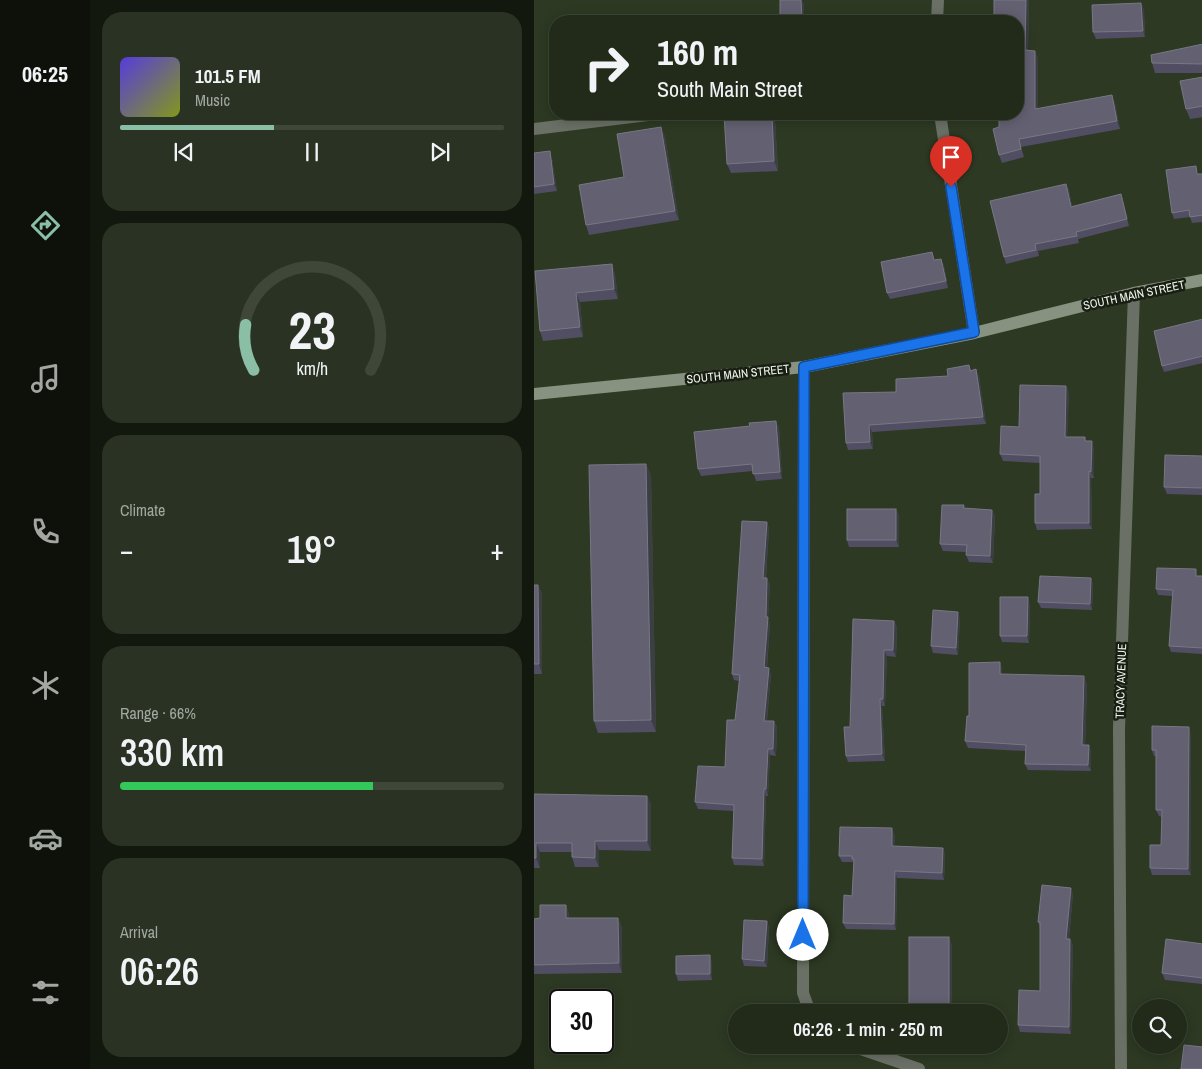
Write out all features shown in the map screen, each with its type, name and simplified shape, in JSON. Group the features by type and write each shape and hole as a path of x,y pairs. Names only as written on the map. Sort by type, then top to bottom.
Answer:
{"main road":[{"name":"SOUTH MAIN STREET","path":"534,394 804,367 974,332 1134,293 1202,280"}],"street":[{"path":"937,15 938,0"},
{"path":"534,129 607,120"},
{"path":"941,120 974,332"},
{"name":"TRACY AVENUE","path":"1121,1069 1119,729 1134,293"},
{"path":"804,367 803,993 807,1004"},
{"path":"875,1054 919,1069"}],"building":[{"path":"780,0 801,0 802,15 780,15"},
{"path":"994,0 1026,0 1025,50 1035,51 1035,109 1112,95 1117,121 1019,139 1021,149 999,155 993,129 999,127 999,120 1024,120 1024,15 994,15"},
{"path":"1141,3 1143,31 1093,32 1092,5"},
{"path":"1203,44 1203,64 1152,63 1151,55"},
{"path":"1203,77 1203,106 1186,109 1180,81"},
{"path":"724,120 772,120 774,161 727,164"},
{"path":"661,127 675,211 586,225 579,185 624,177 617,134"},
{"path":"550,151 554,184 534,187 534,153"},
{"path":"1196,166 1197,174 1203,174 1203,215 1190,217 1189,210 1172,213 1166,170"},
{"path":"1066,184 1071,207 1121,194 1127,219 1076,232 1077,236 1035,244 1036,250 1004,257 990,201"},
{"path":"932,252 934,260 941,259 946,281 887,293 881,262"},
{"path":"612,264 614,289 576,293 580,327 540,331 535,271"},
{"path":"1203,319 1203,356 1162,366 1154,331"},
{"path":"969,365 970,371 976,369 983,417 869,425 870,442 846,443 843,393 896,392 896,379 948,376 947,369"},
{"path":"1020,385 1066,386 1065,437 1085,437 1085,441 1092,441 1091,472 1089,471 1089,523 1035,523 1035,494 1040,494 1040,456 1000,454 1001,426 1019,427"},
{"path":"776,421 780,472 753,474 752,464 698,469 694,432 750,426 749,423"},
{"path":"1165,455 1203,456 1203,488 1164,487"},
{"path":"646,464 651,720 594,721 589,465"},
{"path":"942,505 964,505 963,508 992,510 990,556 966,555 967,545 940,544"},
{"path":"847,509 896,509 896,540 847,540"},
{"path":"742,521 767,522 763,578 767,578 766,617 768,617 764,667 769,668 764,721 774,721 773,749 768,749 766,789 764,789 762,859 732,858 734,805 695,802 698,766 725,767 727,720 735,720 740,675 732,674"},
{"path":"1157,568 1196,569 1196,576 1203,576 1203,648 1169,646 1173,590 1156,589"},
{"path":"1040,576 1091,578 1090,604 1038,602"},
{"path":"534,585 538,585 539,664 534,664"},
{"path":"1000,597 1028,597 1027,636 1000,636"},
{"path":"933,610 958,612 956,648 931,646"},
{"path":"853,619 894,621 893,650 884,650 883,699 880,699 882,754 846,756 844,727 850,727"},
{"path":"1000,662 1000,674 1084,676 1082,745 1089,745 1088,765 1025,764 1026,745 965,741 967,716 969,716 969,663"},
{"path":"1152,726 1189,727 1188,869 1150,868 1150,845 1161,845 1162,810 1156,810 1156,750 1152,750"},
{"path":"534,794 647,796 647,841 595,841 595,858 572,857 572,843 536,843 536,858 534,858"},
{"path":"840,827 892,828 892,846 943,848 942,873 895,871 894,924 843,923 844,895 852,896 854,859 852,859 852,856 839,856"},
{"path":"1042,885 1071,888 1066,939 1070,939 1069,1027 1018,1025 1019,990 1040,991 1040,922 1038,922"},
{"path":"540,905 566,905 566,918 618,918 619,963 534,965 534,919 540,918"},
{"path":"744,920 767,921 764,961 742,959"},
{"path":"909,937 949,937 949,1004 909,1004"},
{"path":"1166,939 1203,944 1203,978 1162,973"},
{"path":"710,955 710,974 676,974 676,956"},
{"path":"1187,1045 1203,1047 1203,1069 1181,1069 1183,1054 1187,1054"}],"route":[{"path":"803,935 804,367 974,332 951,187"}]}
